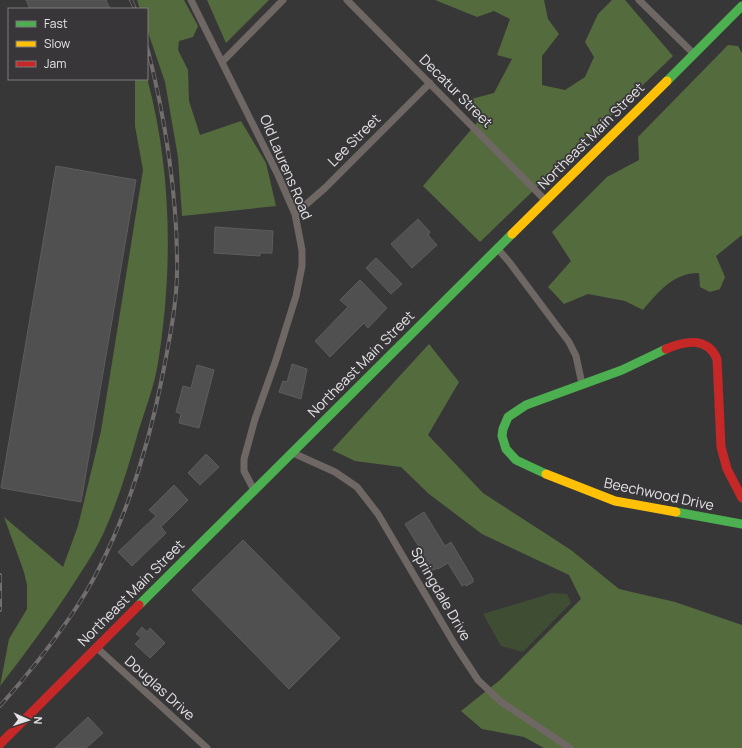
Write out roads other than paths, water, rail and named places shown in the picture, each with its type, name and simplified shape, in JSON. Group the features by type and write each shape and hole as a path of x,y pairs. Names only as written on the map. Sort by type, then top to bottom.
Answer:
{"main road":[{"name":"Northeast Main Street","path":"0,744 742,6"},
{"name":"Beechwood Drive","path":"742,498 724,461 720,429 718,366 715,354 707,345 693,341 679,344 624,369 524,406 509,416 503,428 502,437 504,448 512,458 537,471 615,501 742,524"}],"street":[{"name":"Old Laurens Road","path":"191,0 223,60 278,175 294,214 302,250 299,283 276,360 255,419 244,459 244,471 254,490"},
{"path":"223,60 283,0"},
{"name":"Decatur Street","path":"347,0 546,201"},
{"path":"639,0 694,54"},
{"name":"Lee Street","path":"294,214 325,188 430,83"},
{"path":"498,249 569,342 576,356 582,384"},
{"name":"Springdale Drive","path":"292,452 335,472 357,488 378,514 455,645 478,680 500,701 570,748"},
{"name":"Douglas Drive","path":"96,647 206,748"}],"railway":[{"path":"131,0 135,8"},
{"path":"0,706 19,685 62,629 87,590 103,561 116,531 139,468 156,404 168,348 174,309 177,283 177,244 173,187 165,129 148,51"},
{"path":"0,575 0,610"}]}
